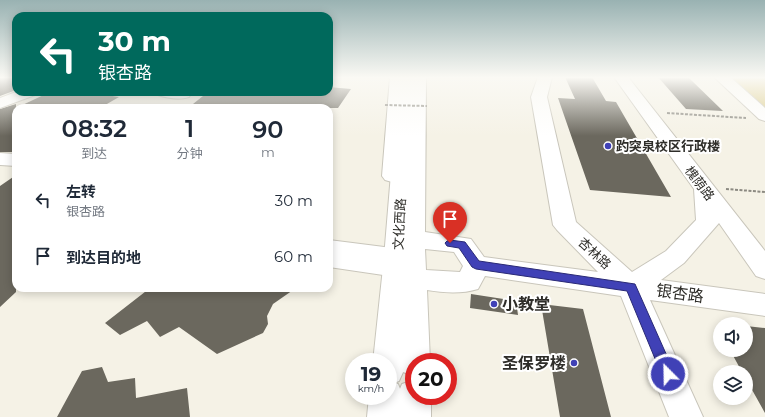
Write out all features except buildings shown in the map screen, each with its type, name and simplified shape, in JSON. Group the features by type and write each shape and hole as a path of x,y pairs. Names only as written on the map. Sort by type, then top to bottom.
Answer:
{"main road":[{"path":"0,103 18,96"},
{"path":"398,96 406,261 413,353"},
{"name":"文化西路","path":"391,353 406,261 406,96"},
{"path":"380,353 406,261 418,96"},
{"name":"杏林路","path":"540,96 565,225 632,287 686,417"},
{"name":"槐荫路","path":"635,96 765,269"},
{"path":"743,96 765,116"},
{"path":"0,159 12,160"},
{"path":"632,287 675,257 708,222 704,187"},
{"path":"333,250 406,261 439,282 469,282 477,265 462,245 406,261 333,258"},
{"name":"银杏路","path":"477,265 765,305"},
{"path":"370,417 372,405"},
{"path":"384,417 385,405"},
{"path":"414,405 414,417"}],"path":[{"path":"385,105 427,106"},
{"path":"647,112 749,118"},
{"path":"704,187 765,192"}],"shaded area":[{"path":"749,96 765,96 765,110"}],"place":[{"name":"趵突泉校区行政楼","path":"608,146"},
{"name":"小教堂","path":"494,304"},
{"name":"圣保罗楼","path":"574,363"}],"route":[{"path":"450,243 462,245 476,265 632,287 668,374"}]}
